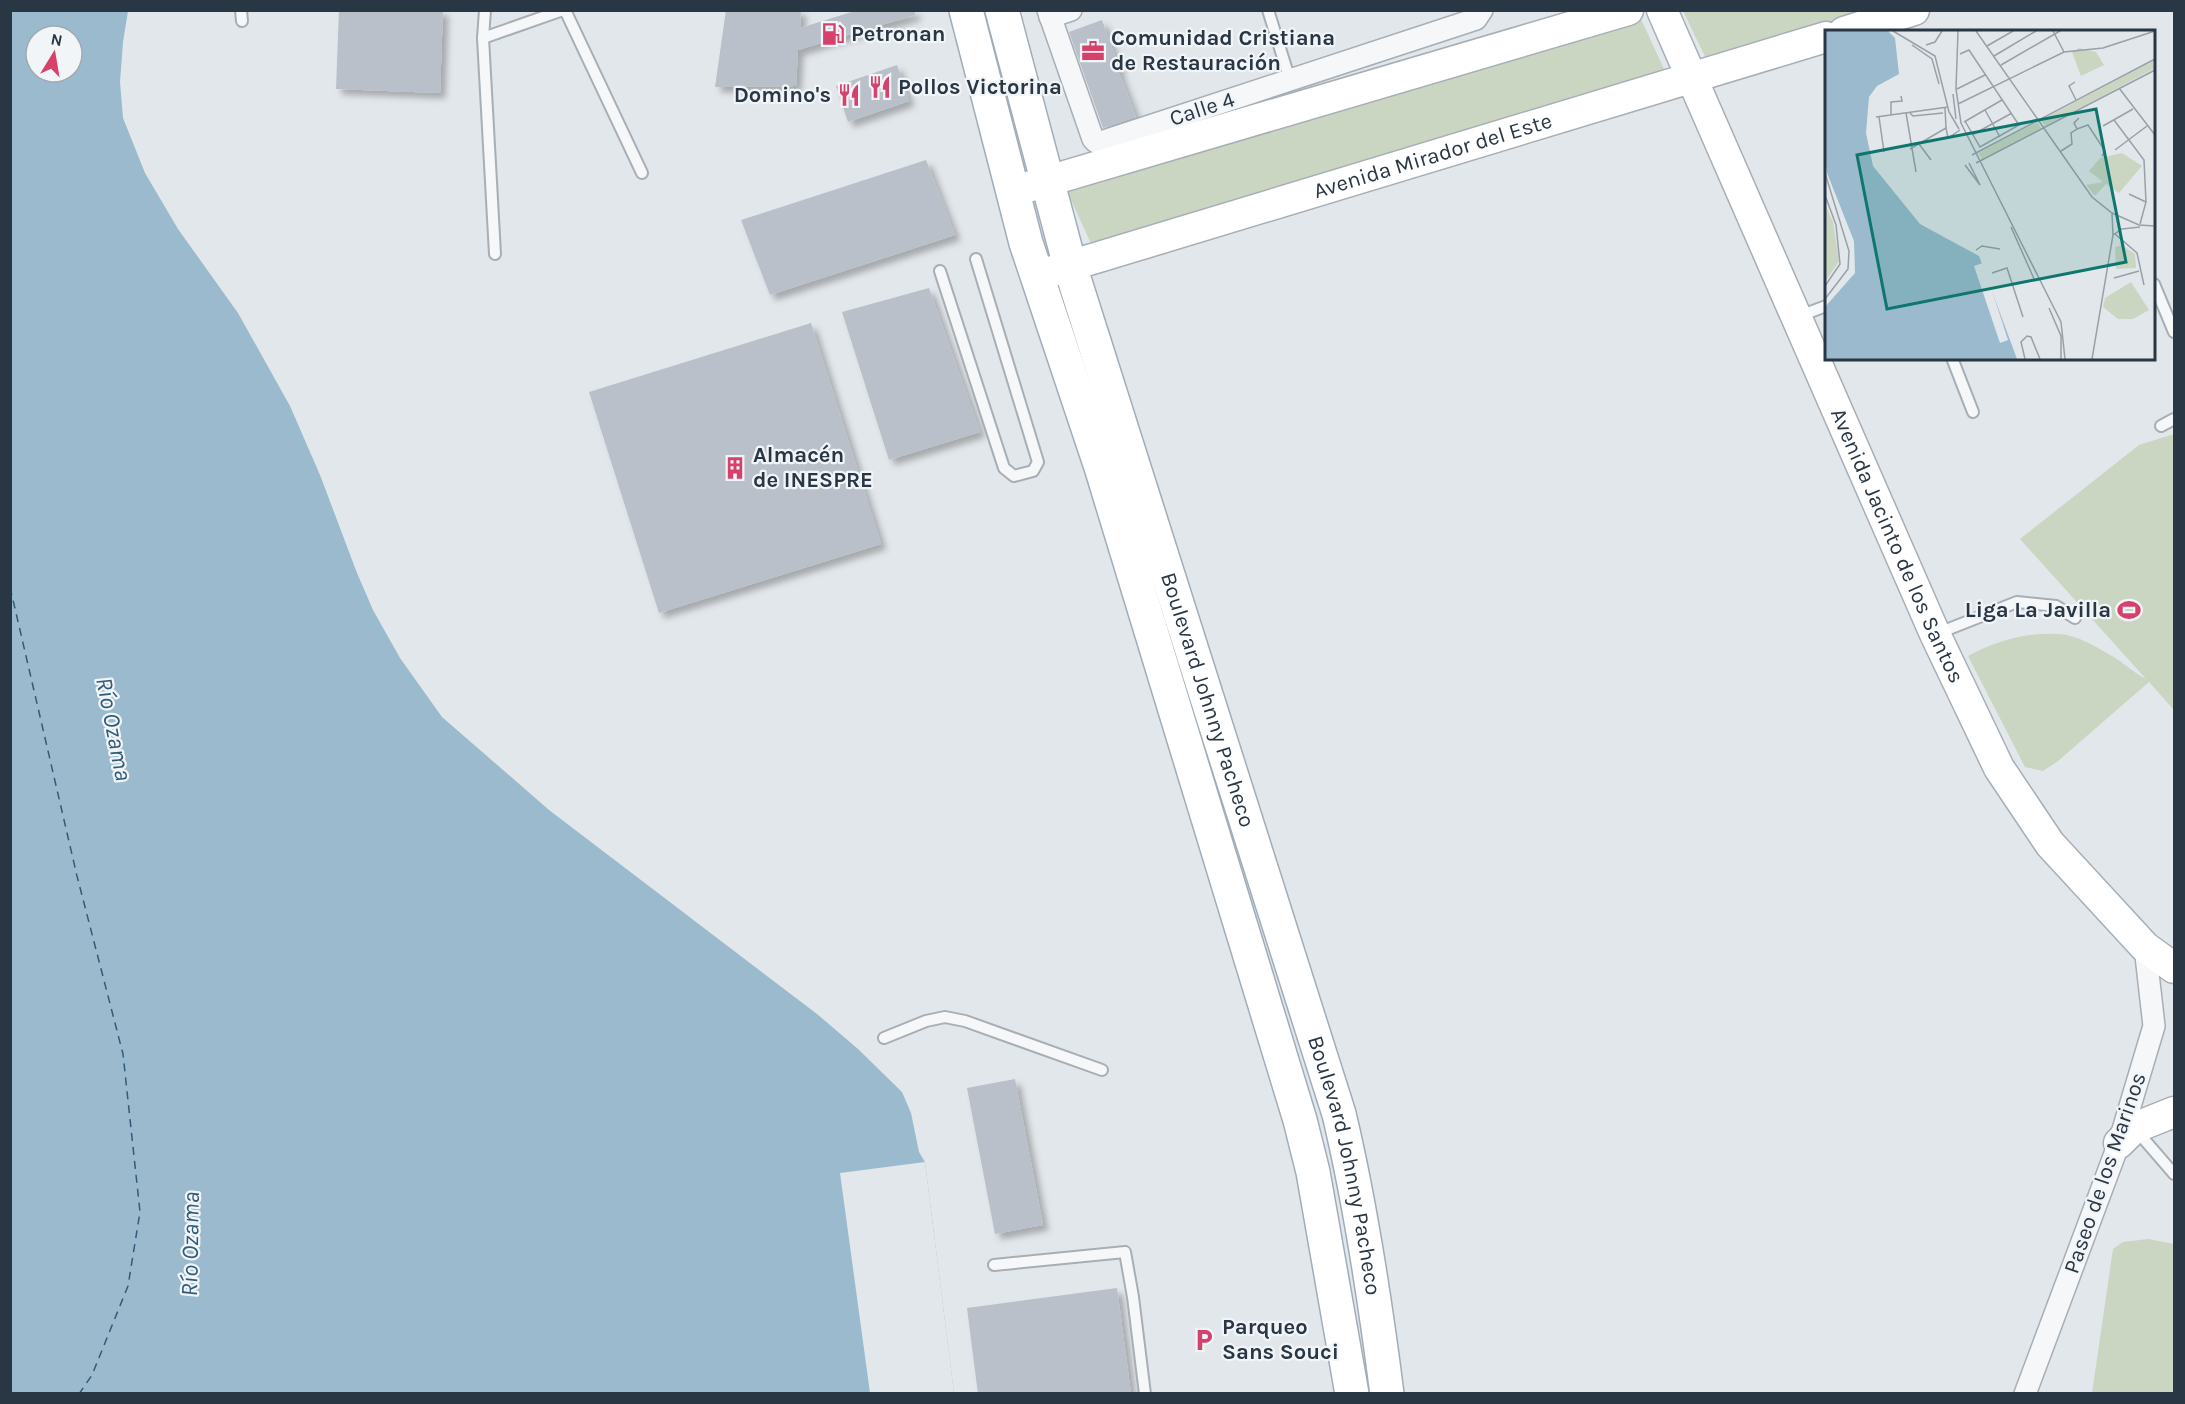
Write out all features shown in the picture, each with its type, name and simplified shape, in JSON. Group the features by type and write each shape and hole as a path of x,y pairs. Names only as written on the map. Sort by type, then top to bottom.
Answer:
{"main road":[{"name":"Boulevard Johnny Pacheco","path":"966,10 1026,243 1101,467 1300,1120 1328,1152 1376,1305 1387,1394"},
{"name":"Boulevard Johnny Pacheco","path":"1002,10 1070,266 1326,1068 1328,1152 1324,1227 1352,1394"}],"street":[{"path":"1049,14 1071,10"},
{"path":"1014,191 1628,10"},
{"name":"Avenida Jacinto de los Santos","path":"1662,10 1935,634 1999,768 2050,844 2145,947 2175,968"},
{"path":"1850,30 1914,10"},
{"name":"Calle 4","path":"1049,14 1096,142 1290,80 1479,15"},
{"name":"Avenida Mirador del Este","path":"1038,275 1825,38"},
{"name":"Paseo de los Marinos","path":"2025,1394 2127,1135 2154,1026 2145,947"},
{"path":"2127,1135 2175,1112"}],"lane":[{"path":"485,10 483,38 495,254"},
{"path":"483,38 564,10 642,173"},
{"path":"1268,10 1290,80"},
{"path":"940,271 1004,468 1014,476 1033,471 1038,462 976,259"},
{"path":"2155,286 2175,332"},
{"path":"1797,317 1825,307"},
{"path":"1953,360 1973,412"},
{"path":"2161,426 2175,418"},
{"path":"1935,634 2017,602 2056,606 2075,618"},
{"path":"884,1038 926,1021 945,1017 965,1021 1102,1070"},
{"path":"2127,1135 2175,1174"},
{"path":"994,1265 1125,1252 1145,1394"}],"green space":[{"path":"1683,11 1883,11 1710,67"},
{"path":"1641,19 1669,80 1093,248 1067,191"},
{"name":"Liga La Javilla","path":"2174,434 2174,710 2149,682 2058,761 2043,771 2025,767 1968,656 2011,639 2034,634 2064,635 2100,649 2146,679 2020,539 2139,445"},
{"path":"2148,1239 2174,1244 2174,1393 2092,1393 2113,1249 2123,1242"}],"water":[{"name":"Río Ozama","path":"10,11 128,11 120,82 123,118 145,173 178,229 238,313 290,406 373,610 400,658 442,717 549,810 817,1014 858,1049 902,1092 911,1113 919,1152 925,1162 954,1393 11,1393"}],"pier":[{"path":"925,1162 954,1393 870,1393 840,1173"}],"building":[{"path":"339,10 443,10 440,93 336,89"},
{"path":"726,10 801,10 800,28 858,10 915,10 915,15 798,50 796,86 715,87"},
{"path":"1102,20 1136,117 1103,128 1069,32"},
{"path":"897,65 909,101 848,122 836,86"},
{"path":"926,160 955,235 770,295 741,220"},
{"path":"929,288 980,432 889,460 842,312"},
{"name":"Almacén de INESPRE","path":"811,323 881,544 659,613 589,392"},
{"path":"1015,1079 1043,1225 995,1234 967,1088"},
{"path":"1117,1288 1131,1394 978,1394 967,1308"}],"ferry route":[{"path":"10,587 77,876 123,1054 140,1212 128,1286 92,1375 79,1394"}],"place":[{"name":"Petronan","path":"833,34"},
{"name":"Comunidad Cristiana de Restauración","path":"1093,51"},
{"name":"Pollos Victorina","path":"880,87"},
{"name":"Domino's","path":"849,95"},
{"name":"Almacén de INESPRE","path":"735,468"},
{"name":"Liga La Javilla","path":"2129,610"},
{"name":"Parqueo Sans Souci","path":"1204,1340"}]}
